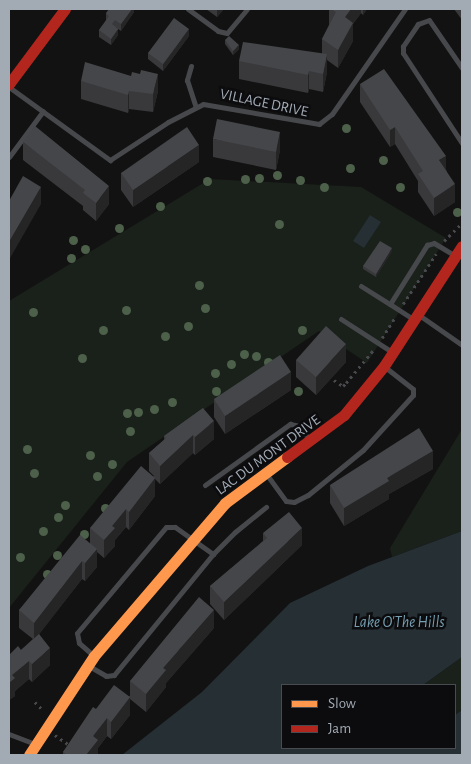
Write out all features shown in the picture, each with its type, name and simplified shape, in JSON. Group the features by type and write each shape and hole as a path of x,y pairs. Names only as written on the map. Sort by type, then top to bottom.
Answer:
{"street":[{"path":"9,86 65,9"},
{"name":"LAC DU MONT DRIVE","path":"29,755 91,661 225,503 311,443 344,416 384,366 458,250"}],"lane":[{"path":"188,9 218,31 227,33 247,9"},
{"name":"VILLAGE DRIVE","path":"9,86 110,160 196,107 210,104 319,124 332,114 405,9"},
{"path":"462,68 429,20 418,24 403,46 403,53 462,143"},
{"path":"192,66 187,80 196,107"},
{"path":"9,157 44,111"},
{"path":"390,304 427,245 434,243 458,250"},
{"path":"361,286 462,344"},
{"path":"341,319 392,352"},
{"path":"267,474 286,501 294,502 308,495 363,450 413,395 413,389 384,366"},
{"path":"205,485 290,424 300,426 311,443"},
{"path":"213,554 171,525 160,534 78,633 79,643 91,661 106,676 114,675 213,554 235,532 266,507"},
{"path":"9,734 35,744"}],"path":[{"path":"70,751 78,739"}],"shaded area":[{"path":"210,179 361,187 446,238 367,363 319,331 127,462 9,608 9,301"},
{"path":"462,429 462,531 392,557 390,548"},
{"path":"462,657 462,710 456,714 456,684 424,684"}],"water":[{"path":"370,215 381,222 364,248 353,241"},
{"name":"Lake O'The Hills","path":"462,531 462,657 424,684 281,684 281,749 456,749 456,714 462,710 462,755 122,755 202,692 290,603 368,566"}],"building":[{"path":"109,9 132,9 121,24 115,20 112,24 118,29 111,39 99,30 109,16 106,13"},
{"path":"331,9 351,9 345,17 353,23 338,50 322,39 336,12"},
{"path":"174,18 189,29 163,64 148,53"},
{"path":"229,36 239,45 233,51 225,40"},
{"path":"243,42 327,54 323,74 309,71 308,75 239,61"},
{"path":"85,62 131,76 132,72 140,74 141,70 158,74 153,94 129,91 128,95 81,81"},
{"path":"384,69 446,156 439,160 455,184 434,198 418,174 423,171 395,127 390,130 360,84"},
{"path":"217,119 280,132 276,152 213,139"},
{"path":"35,126 109,186 96,203 83,193 85,190 23,142"},
{"path":"187,127 199,145 133,190 121,173"},
{"path":"23,176 41,187 9,242 9,201"},
{"path":"380,241 392,248 376,274 363,266"},
{"path":"326,326 346,344 316,377 296,360"},
{"path":"280,355 291,372 225,416 214,399"},
{"path":"203,408 214,421 195,437 193,435 160,466 149,453 166,438 164,436"},
{"path":"419,428 433,451 387,478 389,481 344,508 330,485"},
{"path":"141,466 155,478 129,512 126,509 112,526 115,528 104,540 90,528"},
{"path":"289,512 302,528 224,602 210,586 267,538 263,533"},
{"path":"80,535 97,549 85,563 82,561 34,623 19,610"},
{"path":"199,597 214,610 163,668 166,670 146,694 130,681"},
{"path":"39,634 50,648 32,664 29,661 12,675 15,678 9,683 9,655 18,646 21,650"},
{"path":"114,685 130,697 111,722 107,718 93,736 98,740 86,755 67,755 63,752 93,707 96,709"}],"traffic: slow":[{"path":"29,755 94,656 225,503 287,457"}],"traffic: jam":[{"path":"9,84 65,9"},
{"path":"287,457 344,415 384,366 462,246"}]}
